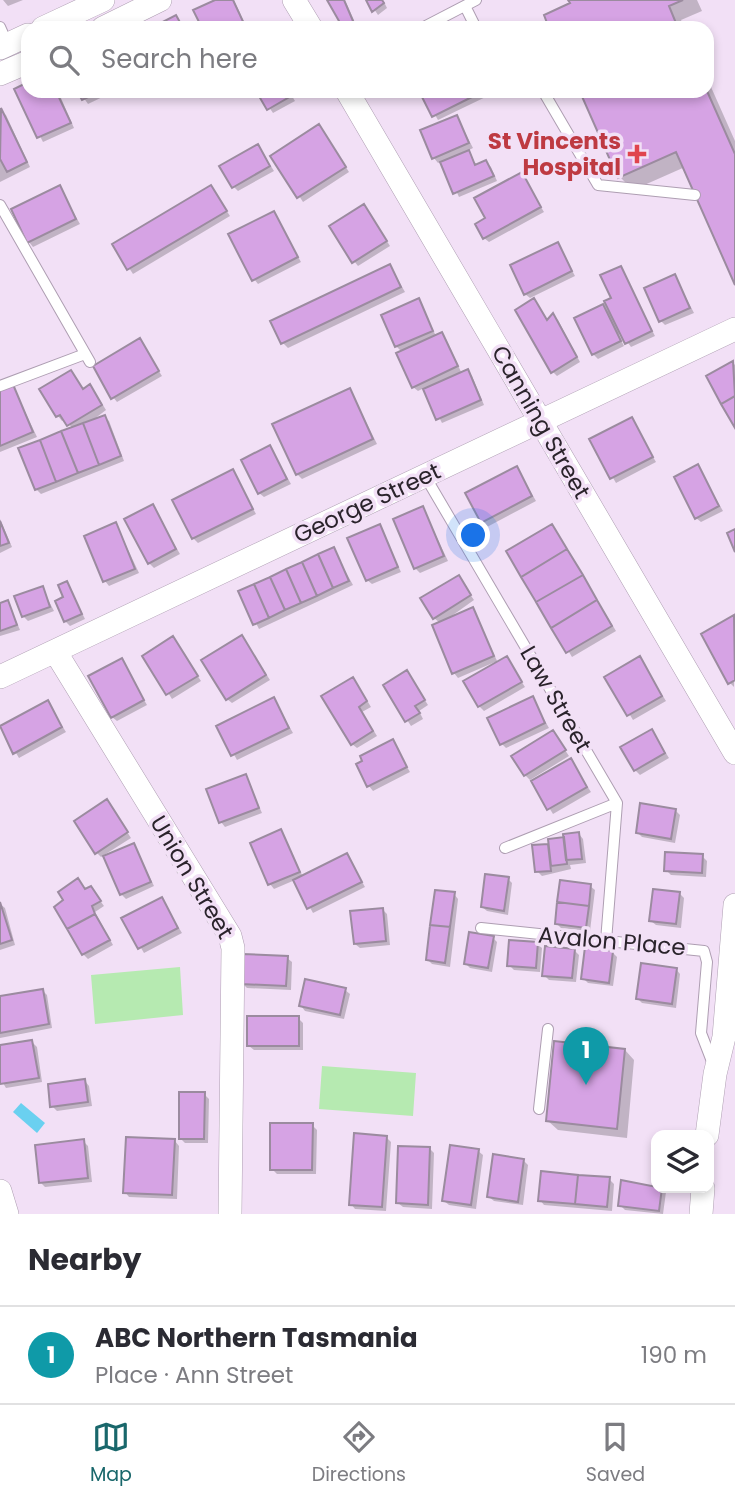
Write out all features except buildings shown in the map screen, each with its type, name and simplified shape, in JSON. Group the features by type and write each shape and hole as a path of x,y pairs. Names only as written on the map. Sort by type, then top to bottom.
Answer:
{"street":[{"path":"58,21 103,0"},
{"path":"117,21 160,0"},
{"path":"294,0 307,21"},
{"path":"9,39 15,68"},
{"name":"Canning Street","path":"351,98 541,421 728,727 735,753"},
{"name":"George Street","path":"0,677 735,329"},
{"name":"Union Street","path":"55,651 230,936 233,948 230,1214"},
{"path":"709,1130 725,1070 713,1045 735,905"},
{"path":"0,1191 7,1214"},
{"path":"701,1214 703,1193"}],"lane":[{"path":"436,21 476,0"},
{"path":"465,6 472,21"},
{"path":"547,98 598,185 695,195"},
{"path":"0,205 87,358 0,386"},
{"name":"Law Street","path":"425,476 617,803"},
{"path":"505,848 617,803 606,941"},
{"name":"Avalon Place","path":"481,928 697,949 706,953 701,1027 713,1045"},
{"path":"539,1110 548,1029"}],"green space":[{"path":"180,967 183,1015 95,1024 91,975"},
{"path":"322,1066 416,1073 413,1116 319,1109"}],"water":[{"path":"21,1103 45,1123 37,1133 13,1112"}],"place":[{"name":"St Vincents Hospital","path":"637,154"},
{"name":"ABC Northern Tasmania","path":"586,1085"}]}
